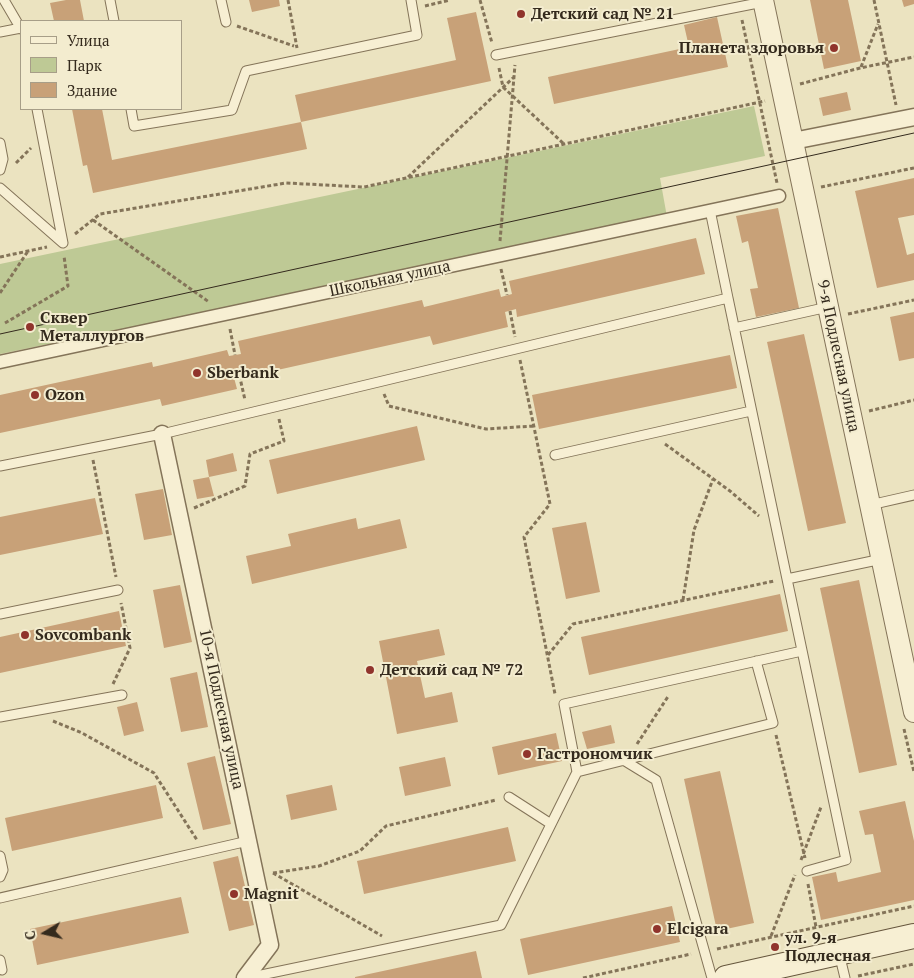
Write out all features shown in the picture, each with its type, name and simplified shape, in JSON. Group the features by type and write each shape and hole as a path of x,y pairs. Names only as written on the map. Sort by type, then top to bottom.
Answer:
{"main road":[{"path":"726,978 914,936"}],"street":[{"name":"9-я Подлесная улица","path":"763,1 914,712"},
{"path":"793,141 907,119"},
{"name":"Школьная улица","path":"0,362 779,196"},
{"name":"10-я Подлесная улица","path":"162,434 270,945 246,978"}],"lane":[{"path":"4,0 20,26"},
{"path":"110,0 114,20"},
{"path":"221,0 226,22"},
{"path":"496,54 763,1"},
{"path":"131,110 134,126 232,110 246,71 417,34 412,4"},
{"path":"0,32 20,28"},
{"path":"37,110 63,243"},
{"path":"0,143 3,159 0,170"},
{"path":"0,188 63,243"},
{"path":"710,210 846,860 807,871"},
{"path":"0,466 162,434 728,298"},
{"path":"734,328 829,313"},
{"path":"555,454 751,411"},
{"path":"870,505 914,495"},
{"path":"787,578 882,560"},
{"path":"0,614 118,590"},
{"path":"246,978 501,925 577,772 564,704 802,651"},
{"path":"577,772 773,723 756,662"},
{"path":"0,717 122,695"},
{"path":"625,761 656,780 703,952 712,978"},
{"path":"509,797 551,824"},
{"path":"0,898 248,841"},
{"path":"0,856 3,870 0,877"},
{"path":"839,953 845,978"},
{"path":"0,960 2,970"}],"path":[{"path":"288,0 299,59"},
{"path":"412,4 450,0"},
{"path":"874,0 887,62 907,119"},
{"path":"739,6 779,196"},
{"path":"226,22 296,46"},
{"path":"860,68 879,23"},
{"path":"507,295 498,256 517,51"},
{"path":"0,257 63,243 100,214 286,183 364,187 759,102 783,96 792,86 860,68 914,57"},
{"path":"408,178 514,77"},
{"path":"513,96 564,144"},
{"path":"12,168 42,136"},
{"path":"803,190 914,168"},
{"path":"93,220 226,314 235,355"},
{"path":"4,323 68,286 63,243"},
{"path":"0,293 28,251"},
{"path":"829,313 914,300"},
{"path":"510,311 550,504 524,537 556,699 564,704"},
{"path":"238,369 247,413"},
{"path":"380,381 388,406 486,429 533,426"},
{"path":"850,416 914,400"},
{"path":"180,514 245,486 250,454 284,442 277,406"},
{"path":"650,434 713,479 777,532"},
{"path":"90,448 130,648 106,698"},
{"path":"683,600 694,530 713,479"},
{"path":"548,655 573,624 787,578"},
{"path":"625,761 680,679"},
{"path":"30,712 82,733 154,773 204,851"},
{"path":"773,723 804,850 816,927"},
{"path":"273,873 319,866 360,851 386,826 509,797"},
{"path":"253,862 399,946"},
{"path":"583,978 914,906"},
{"path":"851,978 914,964"}],"green space":[{"path":"754,106 765,156 660,178 667,217 0,354 0,264"}],"building":[{"path":"80,0 84,20 54,20 50,3"},
{"path":"249,0 279,0 280,6 252,12"},
{"path":"810,0 848,0 861,61 824,69"},
{"path":"902,0 914,0 914,4 904,7"},
{"path":"476,12 491,81 301,122 295,95 456,60 447,18"},
{"path":"717,17 728,67 554,104 548,77 689,47 684,25"},
{"path":"847,92 851,110 823,116 819,98"},
{"path":"72,110 102,110 112,160 301,122 307,149 93,193 87,165 83,166"},
{"path":"914,178 914,215 898,218 907,255 914,253 914,280 877,288 855,191"},
{"path":"778,208 799,308 756,317 750,289 758,288 748,241 742,243 736,216"},
{"path":"696,238 705,274 517,317 516,309 505,312 508,327 433,345 430,336 246,377 244,367 232,370 237,389 162,406 160,399 0,433 0,395 152,362 153,367 227,350 229,356 241,354 238,341 422,300 424,307 499,289 501,297 512,294 509,281"},
{"path":"914,312 914,358 899,361 890,317"},
{"path":"804,334 846,523 808,531 767,342"},
{"path":"730,355 737,388 539,429 532,395"},
{"path":"417,426 425,460 277,494 269,460"},
{"path":"233,453 237,471 209,477 206,460"},
{"path":"209,477 214,496 197,499 193,480"},
{"path":"163,489 172,535 144,540 135,494"},
{"path":"95,498 103,534 0,555 0,517"},
{"path":"356,518 358,529 400,519 407,548 252,584 246,556 291,546 288,534"},
{"path":"586,522 600,592 566,599 552,528"},
{"path":"859,580 897,765 859,773 820,588"},
{"path":"180,585 192,642 164,648 153,590"},
{"path":"780,594 788,631 589,675 581,637"},
{"path":"119,611 126,646 0,673 0,637"},
{"path":"439,629 445,655 417,661 425,698 452,692 458,722 397,734 379,641"},
{"path":"197,672 208,727 181,732 170,678"},
{"path":"137,702 144,731 124,736 117,707"},
{"path":"611,725 615,743 587,749 582,732"},
{"name":"Гастрономчик","path":"556,733 562,761 498,775 492,747"},
{"path":"215,756 231,824 203,830 187,763"},
{"path":"445,757 451,786 405,796 399,767"},
{"path":"720,771 754,923 717,931 684,779"},
{"path":"156,785 163,818 12,851 5,818"},
{"path":"332,785 337,810 291,820 286,795"},
{"path":"905,801 914,841 914,900 821,920 812,877 836,872 838,882 881,872 873,834 865,835 859,811"},
{"path":"508,827 516,861 364,894 357,861"},
{"path":"238,856 254,925 229,931 213,862"},
{"path":"181,897 189,933 37,965 30,929"},
{"path":"672,906 680,942 528,975 520,939"},
{"path":"476,951 482,978 355,978 355,977"}],"tram line":[{"path":"0,334 914,133"}],"place":[{"name":"Детский сад № 21","path":"521,14"},
{"name":"Планета здоровья","path":"834,48"},
{"name":"Сквер Металлургов","path":"30,327"},
{"name":"Sberbank","path":"197,373"},
{"name":"Ozon","path":"35,395"},
{"name":"Sovcombank","path":"25,635"},
{"name":"Детский сад № 72","path":"370,670"},
{"name":"Гастрономчик","path":"527,754"},
{"name":"Magnit","path":"234,894"},
{"name":"Elcigara","path":"657,929"},
{"name":"ул. 9-я Подлесная","path":"775,947"}]}
